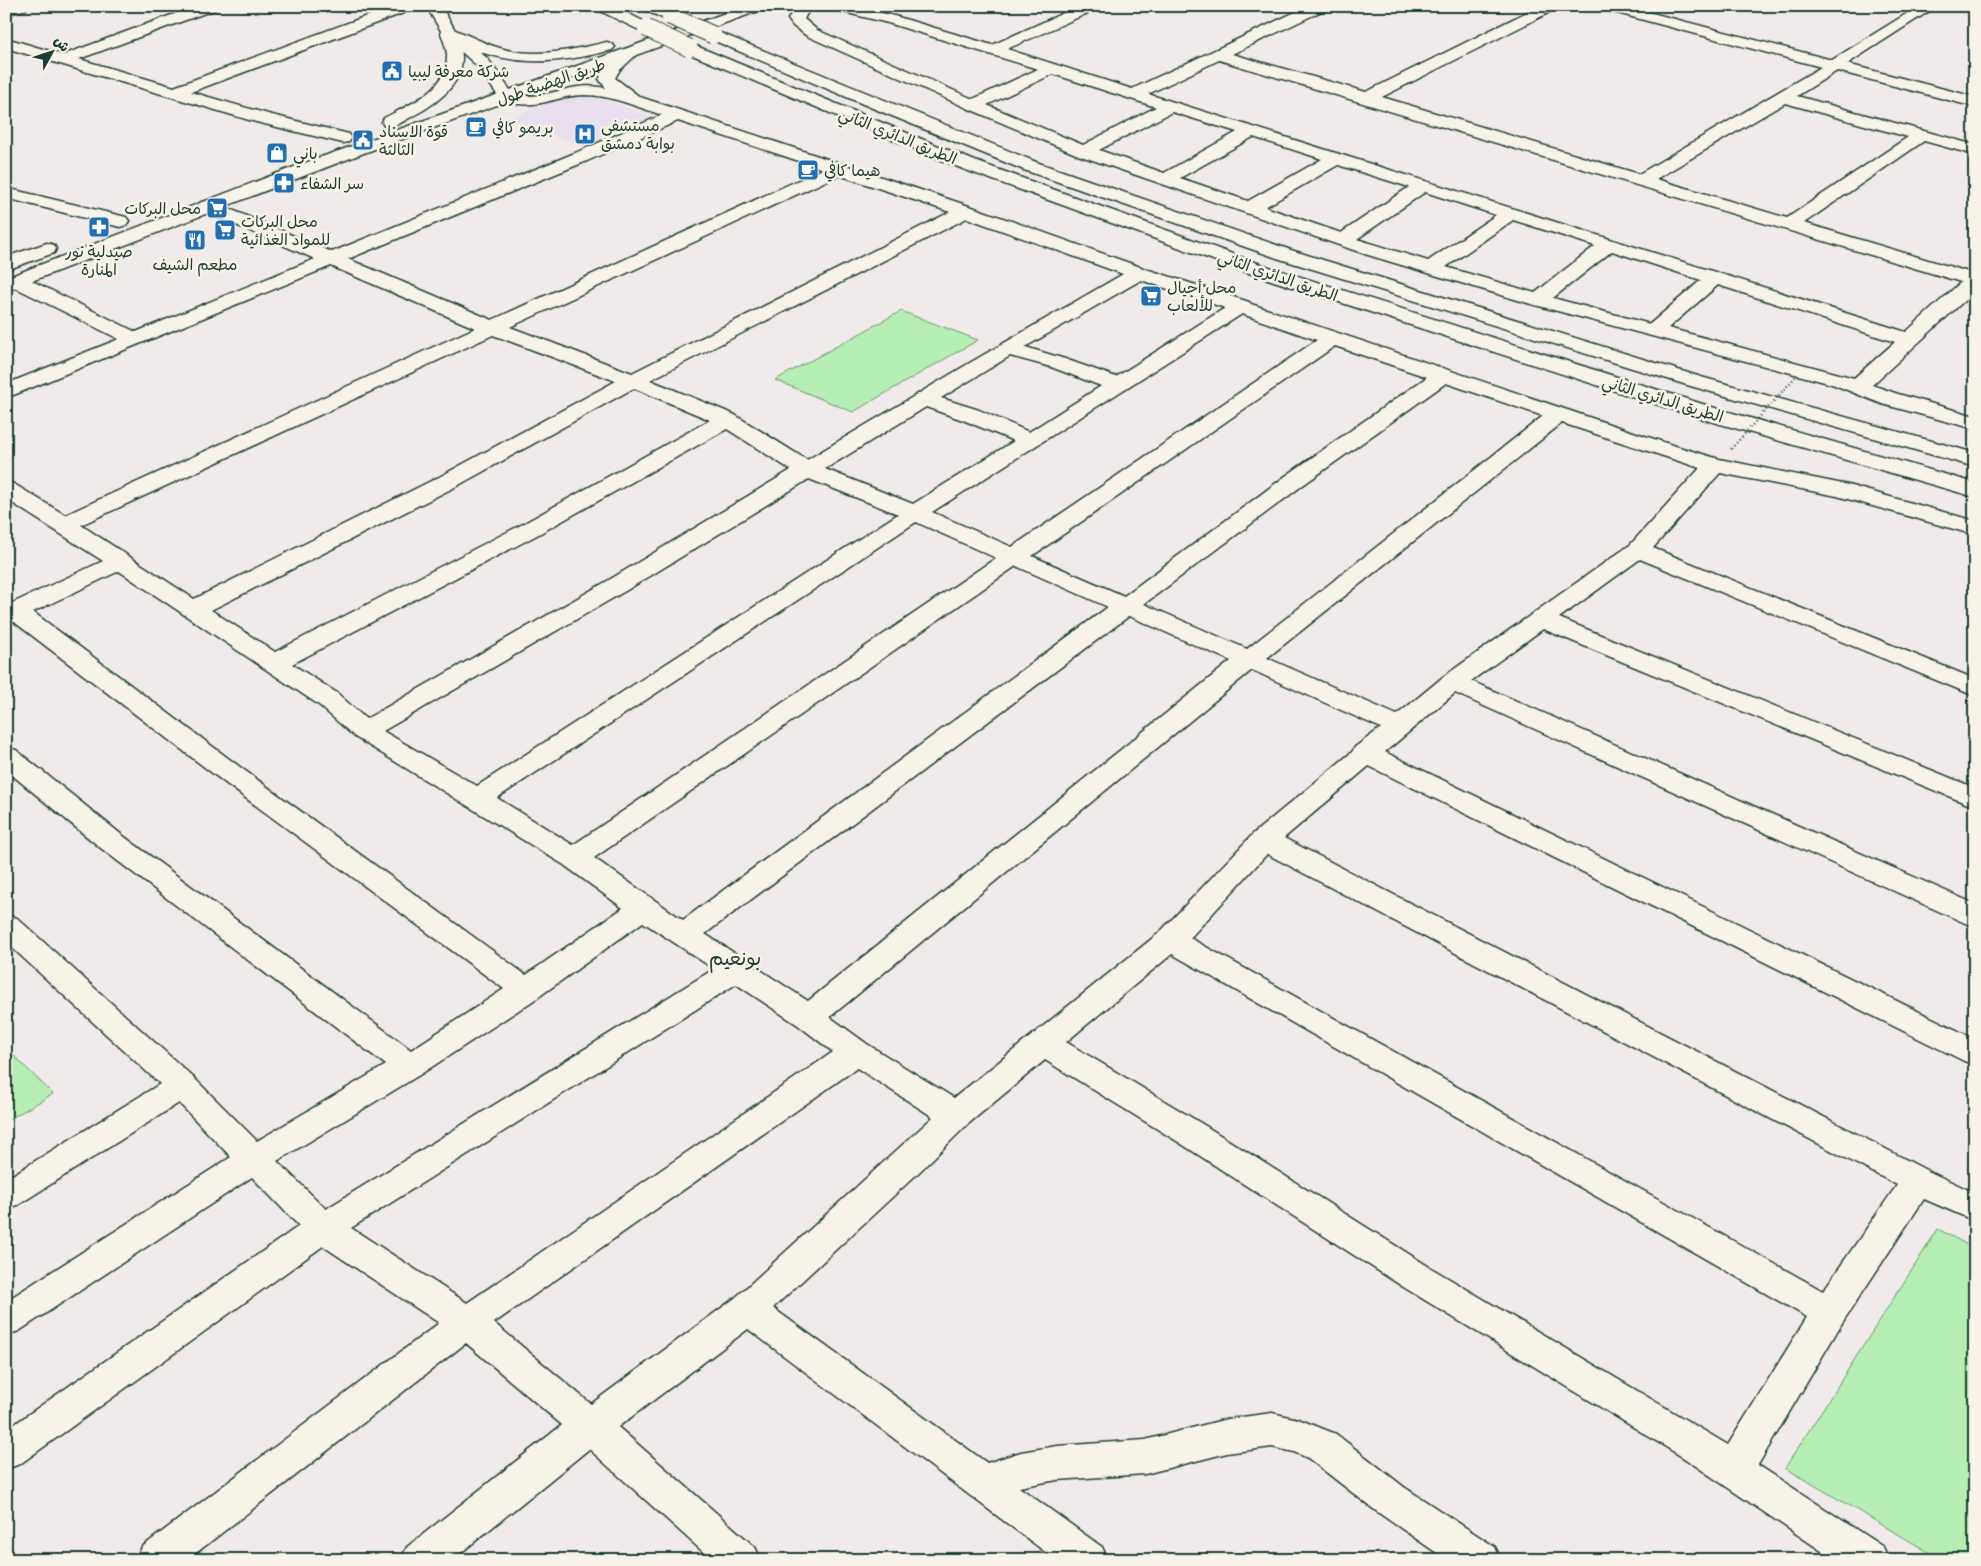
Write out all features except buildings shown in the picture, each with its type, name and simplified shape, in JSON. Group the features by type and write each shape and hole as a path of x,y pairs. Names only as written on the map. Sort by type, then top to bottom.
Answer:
{"main road":[{"path":"6,11 21,6"},
{"path":"63,60 211,6"},
{"path":"176,92 409,6"},
{"path":"390,122 427,101 445,86 454,70 455,55 449,33 433,6"},
{"name":"الطريق الدائري الثاني","path":"601,6 689,48 969,165 1256,269 1704,412 1975,490"},
{"name":"الطريق الدائري الثاني","path":"647,6 876,104 1030,166 1265,248 1479,316 1694,381 1975,460"},
{"name":"طريق الهضبة طول","path":"622,50 734,6"},
{"name":"طريق الهضبة طول","path":"279,161 390,122 502,91 759,6"},
{"path":"804,6 796,19 804,28 973,105 1084,151 1343,240 1431,268 1538,300 1839,380 1890,399 1975,423"},
{"path":"836,6 886,18 993,50 1908,339"},
{"path":"993,50 1092,6"},
{"path":"1132,95 1321,6"},
{"path":"1368,98 1551,6"},
{"path":"1608,6 1975,102"},
{"path":"1641,180 1783,97 1930,6"},
{"path":"449,33 496,52 526,57 622,50"},
{"path":"449,33 482,62 502,91 518,101 530,102 585,90 614,94 1559,414 1723,457 1975,528"},
{"path":"6,43 262,118 343,138"},
{"path":"622,50 607,79 616,89 642,103"},
{"path":"1219,55 1975,280 1857,387"},
{"path":"973,105 1052,69"},
{"name":"طريق الهضبة طول","path":"12,283 207,206 404,132 502,91"},
{"path":"1783,97 1975,150"},
{"path":"1084,151 1169,107"},
{"path":"6,392 581,157 677,115"},
{"path":"1165,179 1250,132"},
{"path":"1790,224 1922,135"},
{"path":"1250,208 1335,159"},
{"path":"64,524 837,169"},
{"path":"1343,240 1422,186"},
{"path":"6,193 128,218 93,231"},
{"path":"207,206 329,260 492,327 634,380 727,420 807,470 871,494 1398,725"},
{"path":"194,608 449,481 634,380 966,212"},
{"path":"1431,268 1510,214"},
{"path":"6,264 58,245"},
{"path":"1538,300 1608,245"},
{"path":"364,731 618,585 924,399 1139,272"},
{"path":"1653,331 1714,279"},
{"path":"12,283 135,339"},
{"path":"477,798 1030,440 1242,306"},
{"path":"574,858 1333,338"},
{"path":"1008,349 1058,363 1118,384"},
{"path":"684,935 1295,480 1444,375"},
{"path":"924,399 971,415 1030,440"},
{"path":"809,1017 972,882 1251,660 1395,542 1559,414"},
{"path":"274,663 528,530 727,420"},
{"path":"421,1560 590,1426 748,1309 906,1165 956,1115 1170,940 1264,840 1365,753 1452,682 1638,550 1723,457"},
{"path":"6,489 194,608 328,699 364,731 574,858 644,908 809,1017 856,1052 956,1115"},
{"path":"1638,550 1975,688"},
{"path":"120,562 11,613 526,990"},
{"path":"1542,619 1975,798"},
{"path":"1452,682 1975,916"},
{"path":"1365,753 1975,1053"},
{"path":"6,756 112,842 410,1066"},
{"path":"1264,840 1918,1181 1975,1208"},
{"path":"6,1320 255,1158 410,1066 526,990 644,908"},
{"path":"6,925 182,1086 323,1228 467,1322 590,1426 741,1560"},
{"path":"1170,940 1829,1312"},
{"path":"6,1452 323,1228 736,970"},
{"path":"1042,1043 1192,1134 1418,1278 1735,1469 1867,1559"},
{"path":"156,1560 467,1322 856,1052"},
{"path":"6,1196 182,1086"},
{"path":"1735,1469 1829,1312 1918,1181"},
{"path":"748,1309 1088,1560"},
{"path":"983,1482 1021,1469 1058,1463 1145,1457 1227,1436 1272,1430 1298,1436 1322,1446 1390,1499 1481,1560"}],"path":[{"path":"1723,457 1797,375"}],"shaded area":[{"name":"مستشفي بوابة دمشق","path":"596,96 654,119 588,148 509,118 555,100"}],"green space":[{"path":"901,311 978,340 853,412 775,380"},
{"path":"6,1048 53,1094 6,1121"},
{"path":"1938,1229 1975,1249 1975,1560 1942,1560 1785,1468"}],"place":[{"name":"شركة معرفة ليبيا","path":"392,71"},
{"name":"بريمو كافي","path":"476,127"},
{"name":"مستشفي بوابة دمشق","path":"585,134"},
{"name":"قوة الاسناد الثالثة","path":"363,140"},
{"name":"باني","path":"277,153"},
{"name":"هيما كافي","path":"808,170"},
{"name":"سر الشفاء","path":"284,183"},
{"name":"محل البركات","path":"217,208"},
{"name":"صيدلية نور المنارة","path":"99,227"},
{"name":"محل البركات للمواد الغذائية","path":"225,230"},
{"name":"مطعم الشيف","path":"195,240"},
{"name":"محل أجيال للألعاب","path":"1151,296"}],"district":[{"name":"بونعيم","path":"735,958"}]}
